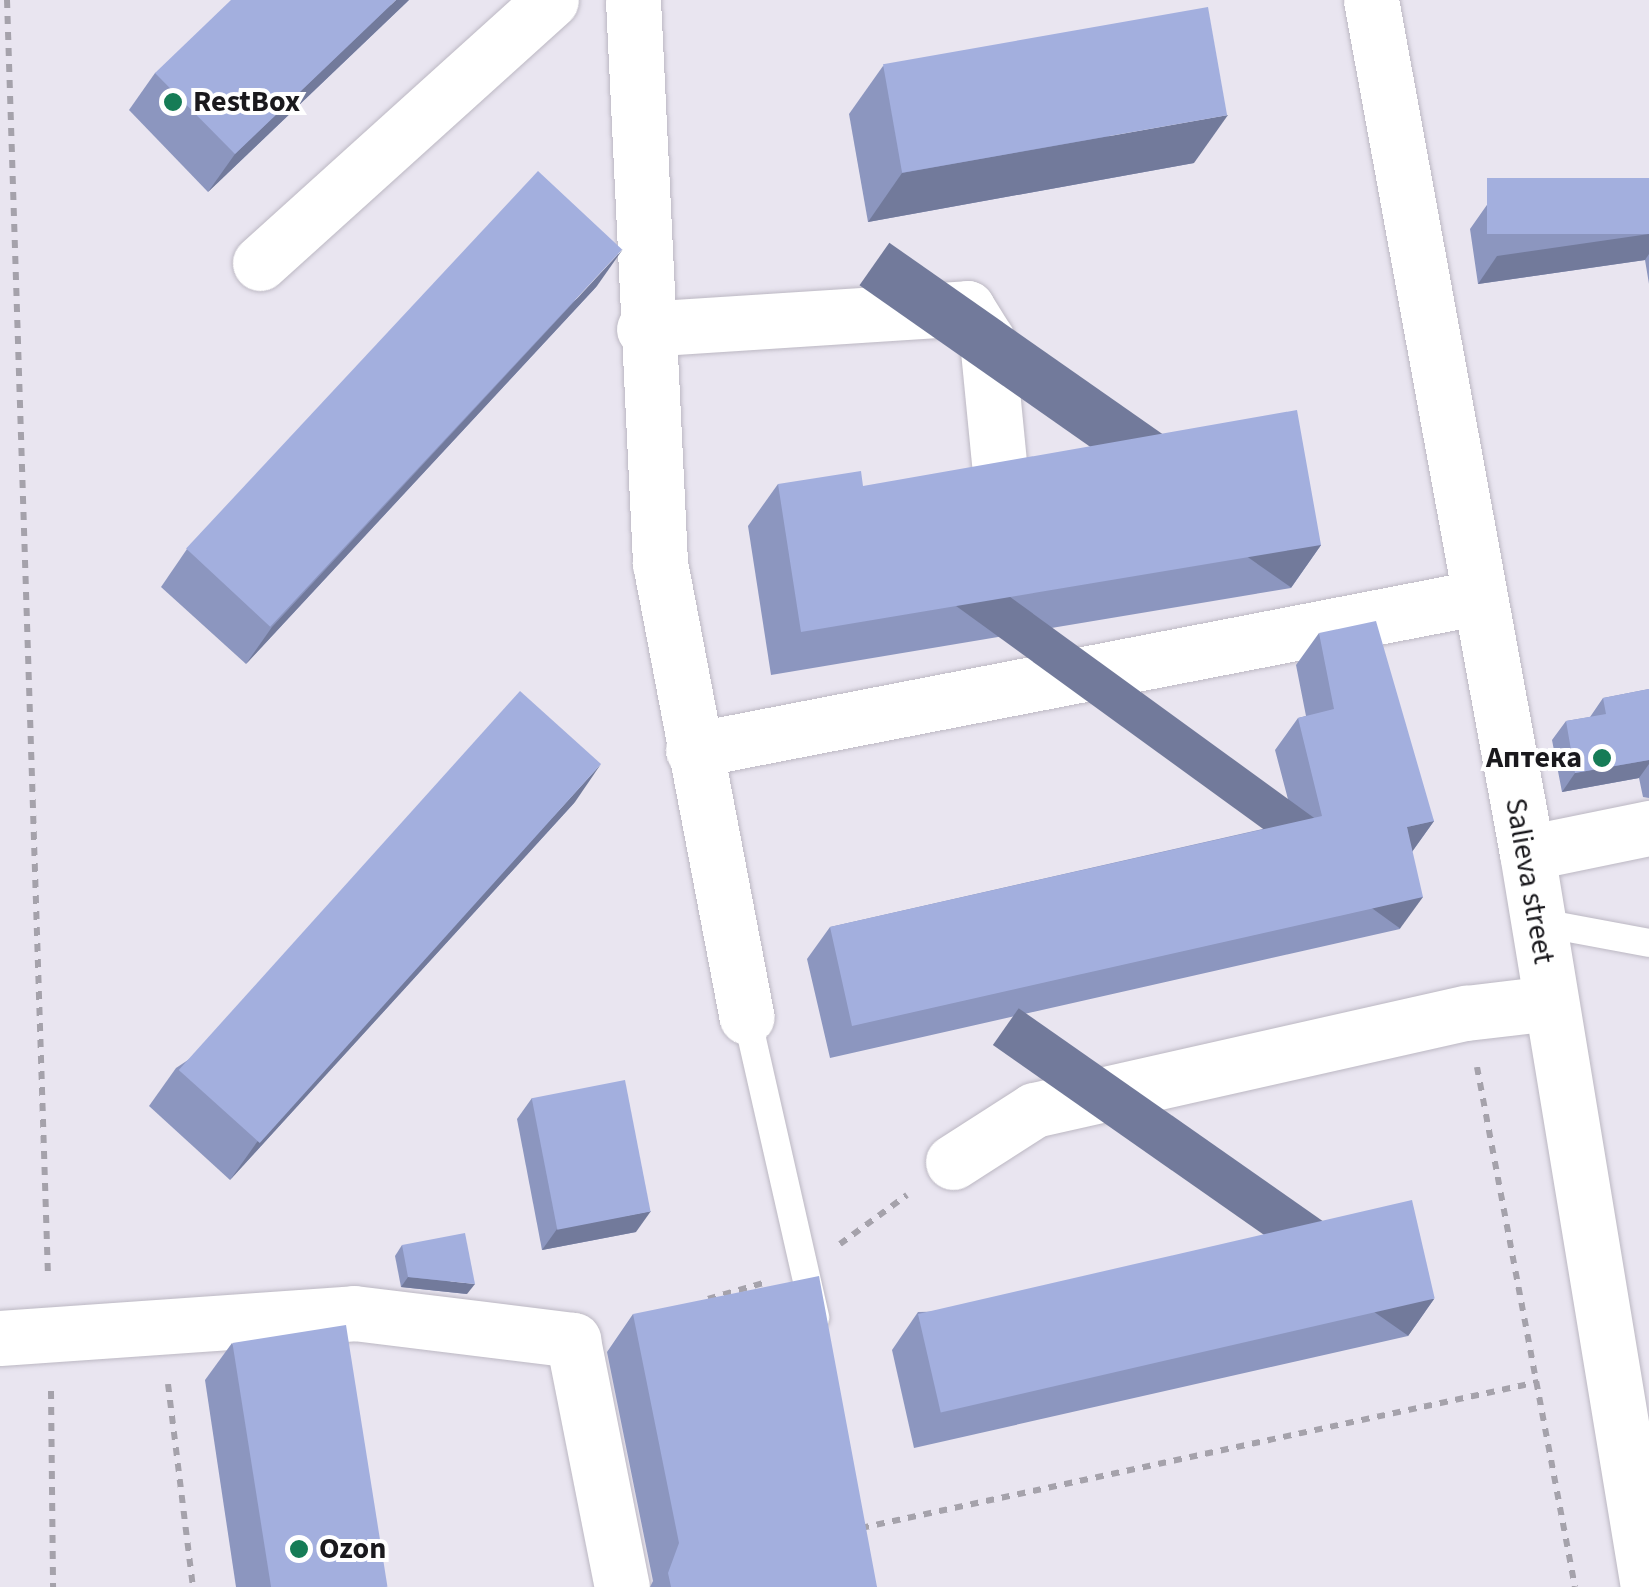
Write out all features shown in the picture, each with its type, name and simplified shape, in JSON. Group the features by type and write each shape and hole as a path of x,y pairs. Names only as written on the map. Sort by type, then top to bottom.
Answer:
{"street":[{"path":"260,263 550,0"},
{"path":"633,0 644,329 660,563 747,1017"},
{"name":"Salieva street","path":"1371,0 1475,598 1527,853 1648,1587"},
{"path":"644,329 968,308 987,340 998,462"},
{"path":"694,750 1475,598"},
{"path":"1527,853 1649,828"},
{"path":"953,1162 1034,1110 1466,1013 1550,1002"},
{"path":"25,1335 354,1313 573,1340 622,1587"}],"lane":[{"path":"1538,922 1649,943"},
{"path":"747,1017 820,1344"}],"path":[{"path":"7,0 25,1335 54,1587"},
{"path":"1466,1013 1574,1587"},
{"path":"860,1528 1538,1382"},
{"path":"166,1390 193,1587"}],"building":[{"path":"231,0 396,0 235,154 155,73"},
{"path":"1208,7 1227,115 902,173 883,64"},
{"path":"538,171 622,249 270,627 186,548"},
{"path":"1487,178 1649,178 1649,234 1487,234"},
{"path":"1297,410 1321,545 801,632 778,484 861,471 863,486"},
{"path":"1376,621 1434,821 1407,827 1423,897 852,1026 830,927 1322,816 1298,718 1334,709 1319,633"},
{"name":"Аптека","path":"1649,689 1649,760 1575,773 1566,721 1606,714 1603,698"},
{"path":"520,691 601,764 260,1143 179,1070"},
{"path":"625,1080 651,1212 557,1230 532,1098"},
{"path":"1412,1200 1435,1298 941,1412 918,1314"},
{"path":"465,1233 475,1284 408,1277 402,1245"},
{"path":"819,1276 877,1587 671,1587 668,1573 679,1543 633,1314"},
{"path":"346,1325 387,1587 271,1587 232,1343"}],"place":[{"name":"RestBox","path":"173,102"},
{"name":"Аптека","path":"1602,758"},
{"name":"Ozon","path":"299,1549"}]}
